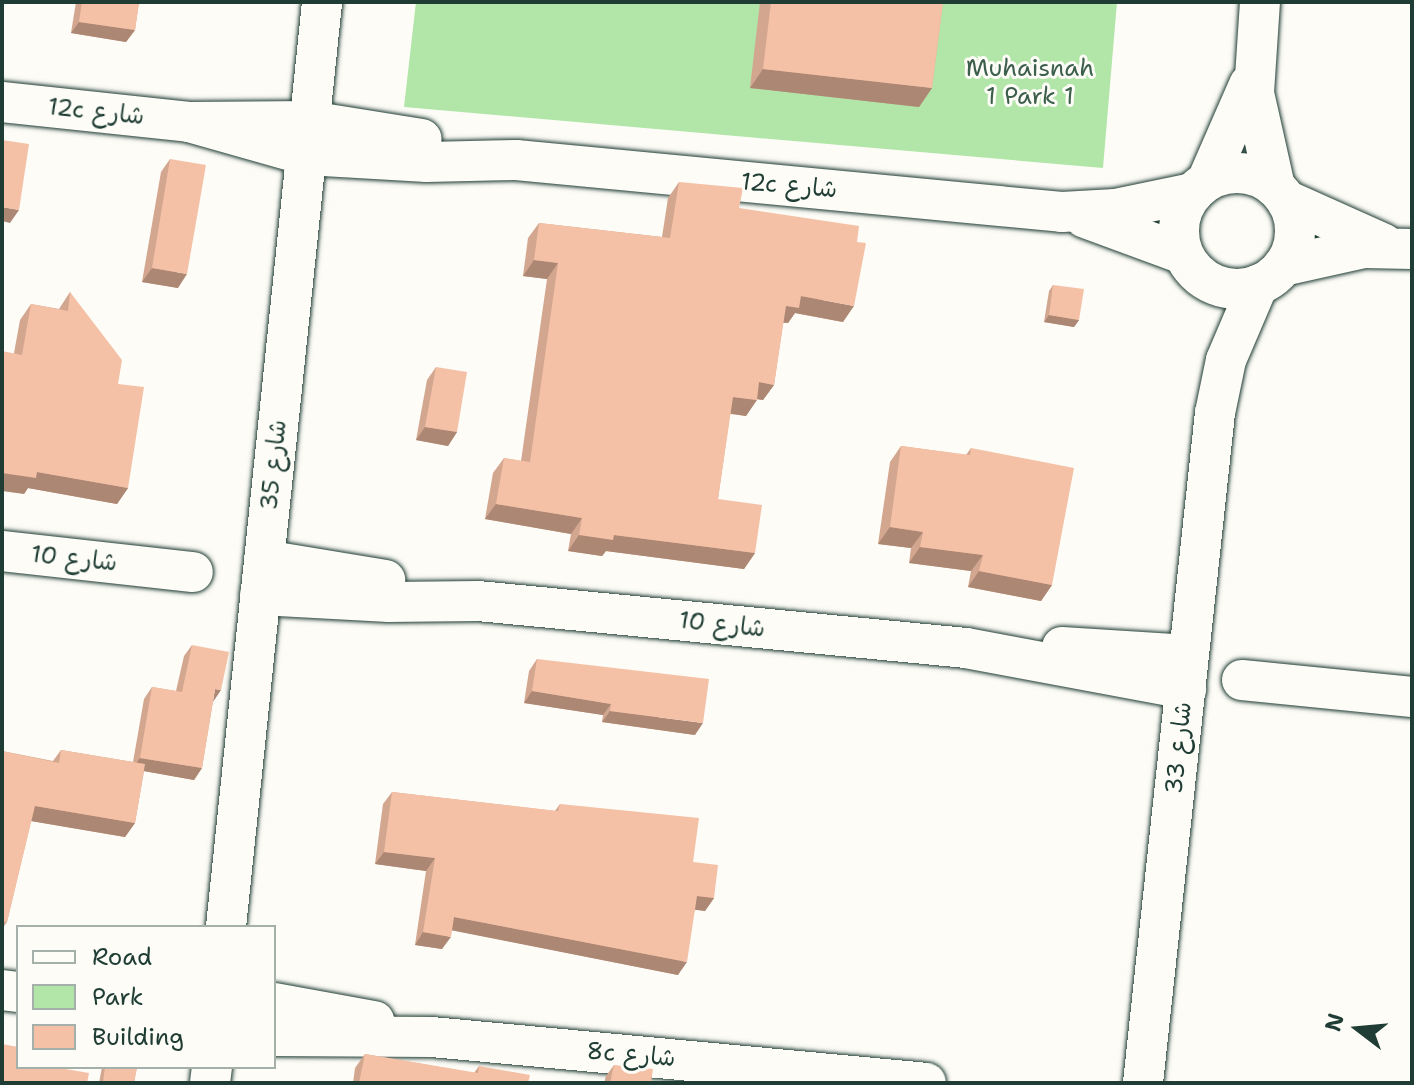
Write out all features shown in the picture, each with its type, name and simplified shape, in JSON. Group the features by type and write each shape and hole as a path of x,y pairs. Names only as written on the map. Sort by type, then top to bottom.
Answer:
{"street":[{"name":"شارع 35","path":"226,925 322,2"},
{"path":"1260,2 1253,70 1260,141 1295,234 1270,276"},
{"path":"1253,70 1179,233 1193,266 1220,287 1270,276 1337,251 1402,247"},
{"name":"12c شارع","path":"2,102 516,160 1062,212 1115,209 1200,187"},
{"path":"1200,187 1242,173 1280,194 1402,247"},
{"name":"12c شارع","path":"1062,212 1112,225 1193,266"},
{"name":"شارع 33","path":"1193,266 1215,359 1215,413"},
{"name":"شارع 33","path":"1143,1083 1215,413 1226,360 1270,276"},
{"name":"شارع 10","path":"2,551 193,572"},
{"name":"شارع 10","path":"262,577 1188,672"},
{"path":"1242,680 1412,697"},
{"name":"8c شارع","path":"276,1003 432,1037"},
{"name":"8c شارع","path":"276,1036 432,1037 926,1083"}],"green space":[{"name":"Muhaisnah 1 Park 1","path":"416,2 1117,2 1103,168 404,107"}],"building":[{"path":"82,2 139,2 135,30 79,22"},
{"path":"771,2 943,2 932,88 763,69"},
{"path":"2,140 29,144 19,210 2,207"},
{"path":"170,159 206,165 187,274 152,268"},
{"path":"679,182 743,188 739,208 859,226 857,242 866,243 854,306 801,296 799,308 786,306 774,385 759,382 757,400 733,397 718,499 762,505 755,553 614,535 613,540 579,535 582,518 496,504 504,458 530,462 558,263 534,260 539,223 670,238"},
{"path":"1053,285 1084,289 1079,320 1049,315"},
{"path":"70,292 122,360 118,384 144,387 128,488 37,472 36,478 2,473 2,351 22,355 31,304 68,311"},
{"path":"436,367 467,372 457,432 425,427"},
{"path":"901,446 970,455 971,448 1074,468 1052,585 979,571 983,555 920,547 923,532 890,527"},
{"path":"192,645 229,652 221,690 215,689 202,768 140,758 152,687 182,692"},
{"path":"537,659 709,679 703,723 610,711 611,704 532,691"},
{"path":"61,750 145,764 135,823 35,806 7,922 2,921 2,751 59,763"},
{"path":"392,792 558,811 560,804 699,818 693,862 718,865 714,898 697,896 687,962 454,917 451,937 423,932 435,858 384,852"},
{"path":"2,1044 16,1047 16,1069 66,1069 89,1073 87,1083 2,1083"},
{"path":"365,1054 478,1073 479,1066 530,1075 528,1083 359,1083"},
{"path":"614,1065 653,1069 651,1083 610,1083"},
{"path":"105,1069 137,1069 134,1083 103,1082"}]}
